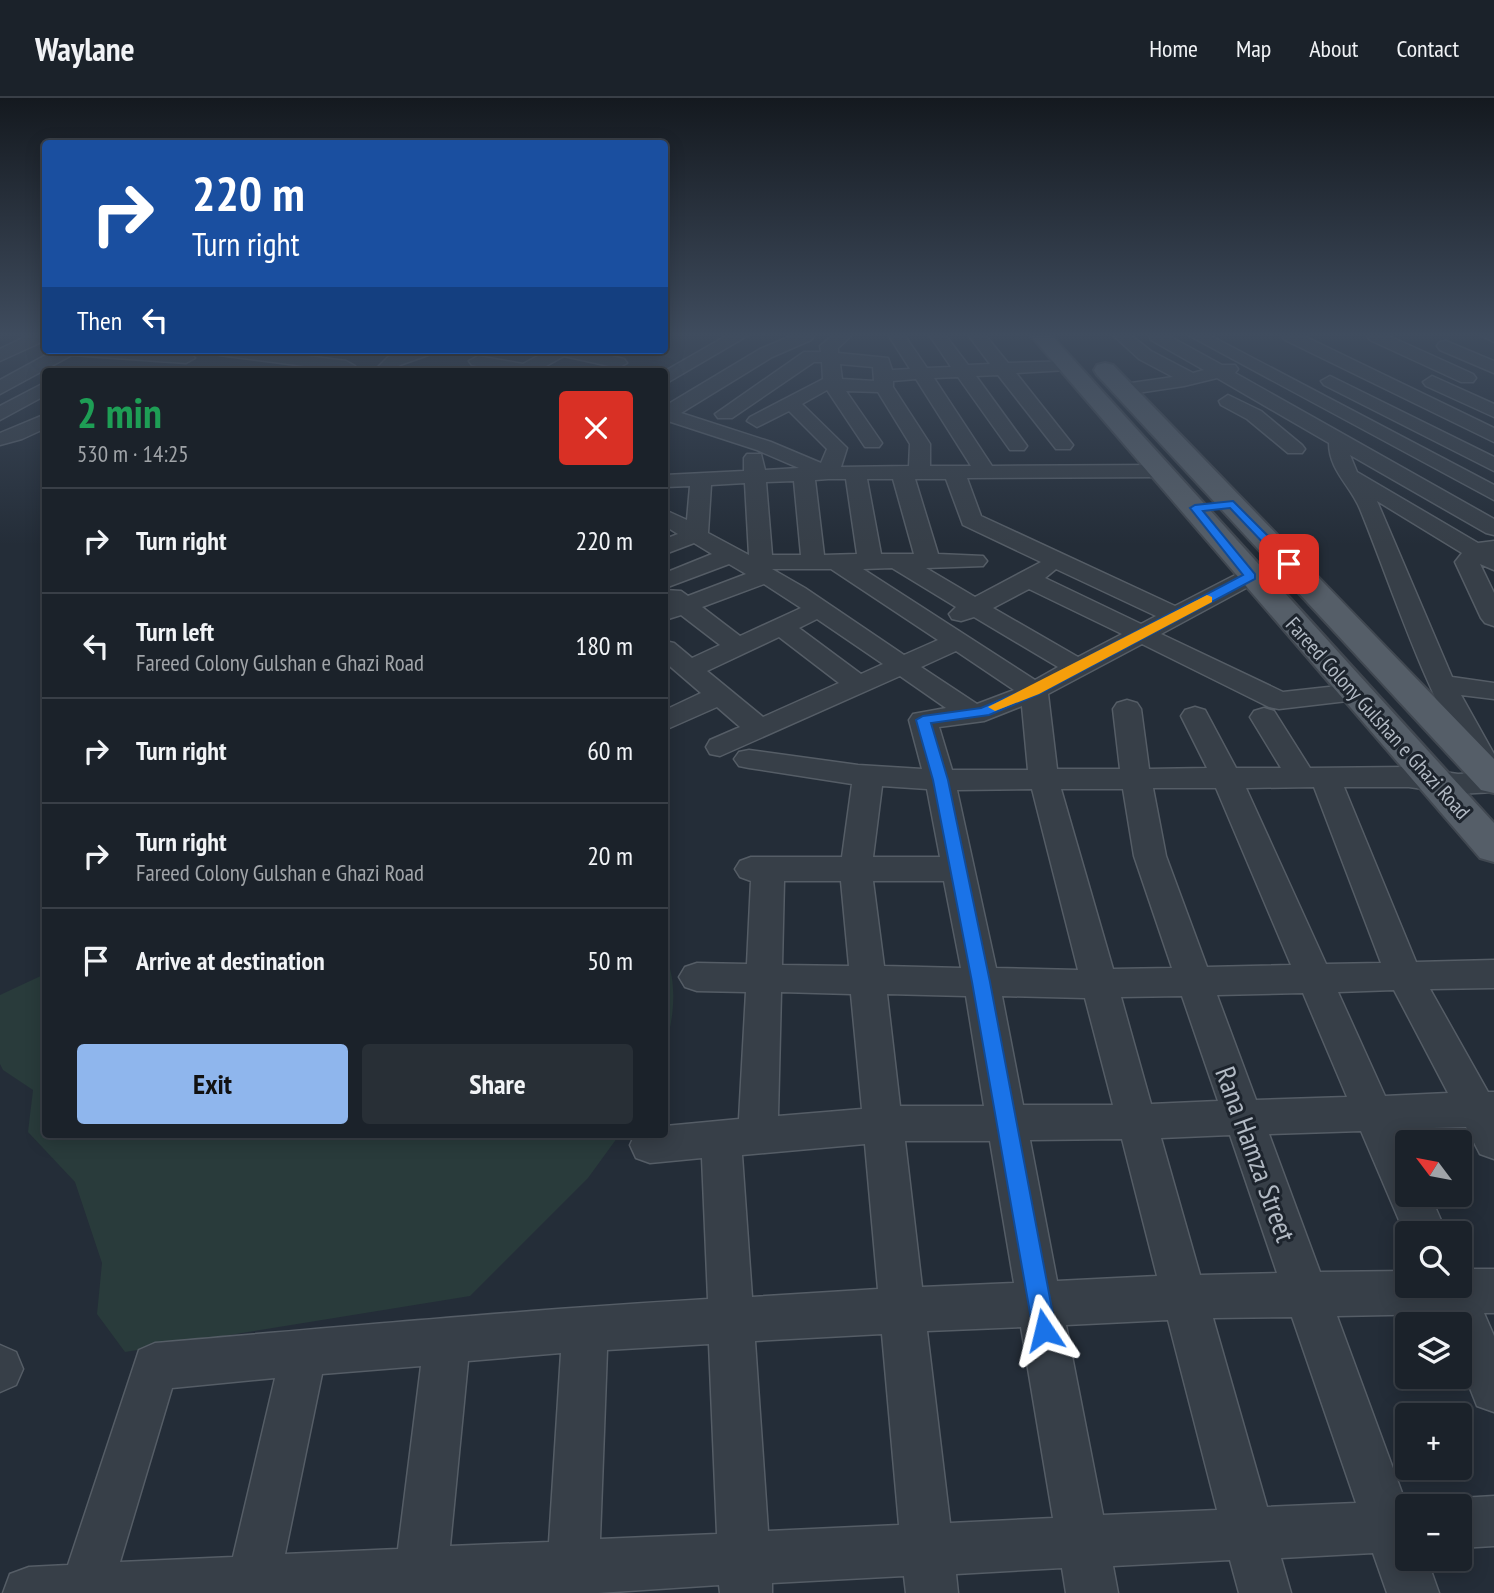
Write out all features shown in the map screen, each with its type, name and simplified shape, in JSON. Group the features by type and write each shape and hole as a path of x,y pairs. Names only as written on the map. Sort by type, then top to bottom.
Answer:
{"main road":[{"name":"Fareed Colony Gulshan e Ghazi Road","path":"1104,406 1195,508 1251,576 1494,848"},
{"name":"Fareed Colony Gulshan e Ghazi Road","path":"1140,406 1494,781"},
{"path":"1195,508 1233,504"}],"street":[{"path":"697,534 722,423 742,406"},
{"path":"755,432 786,406"},
{"path":"795,406 837,448 828,473"},
{"path":"847,406 872,443"},
{"path":"898,406 920,444 910,472 928,561"},
{"path":"943,406 985,471"},
{"path":"989,406 1017,446"},
{"path":"1033,406 1063,445"},
{"path":"1238,406 1254,415 1295,449"},
{"path":"1278,406 1494,528"},
{"path":"1330,406 1494,494"},
{"path":"1376,406 1494,465"},
{"path":"1339,440 1439,406"},
{"path":"1435,407 1494,436"},
{"path":"668,414 722,423 755,432 828,473"},
{"path":"0,439 42,422"},
{"path":"751,563 755,432"},
{"path":"749,759 868,776 940,780 1409,776 1458,784 1494,781 1441,684 1369,505 1347,473 1339,453 1339,440"},
{"path":"954,471 971,520 1176,616"},
{"path":"668,481 855,472 1162,471"},
{"path":"855,472 870,561"},
{"path":"1347,473 1488,553"},
{"path":"804,475 825,562 934,626 1034,691"},
{"path":"668,519 751,563 971,713"},
{"path":"668,546 697,534"},
{"path":"1488,553 1467,562 1494,618"},
{"path":"934,626 1028,579 1058,560"},
{"path":"897,561 1079,668"},
{"path":"668,580 751,563 975,561"},
{"path":"738,647 672,603 751,563"},
{"path":"1092,1593 981,982 940,780 923,720 984,712 1034,691 1251,576"},
{"path":"1028,579 1279,701 1356,692"},
{"path":"675,663 738,647 818,609"},
{"path":"782,626 859,685"},
{"path":"720,747 957,641"},
{"path":"675,663 720,695 760,729"},
{"path":"1441,684 1494,691"},
{"path":"1034,691 1044,780 1265,1593"},
{"path":"668,719 720,695"},
{"name":"Rana Hamza Street","path":"1127,709 1150,856 1307,1294 1395,1518"},
{"path":"1195,716 1227,779 1395,1163"},
{"path":"1264,718 1314,778 1404,976 1488,1120"},
{"path":"868,776 856,869 929,1571"},
{"path":"745,1576 731,1320 740,1137 763,978 759,869 958,869"},
{"path":"697,977 1099,983 1494,974"},
{"path":"650,1145 882,1124 1137,1122 1373,1113 1488,1120"},
{"path":"85,1592 155,1366 447,1340 731,1320 1184,1297 1395,1291"},
{"path":"1468,1298 1494,1389"},
{"path":"573,1580 585,1329"},
{"path":"420,1584 447,1340"},
{"path":"253,1588 304,1352"},
{"path":"1472,1522 1494,1521"},
{"path":"29,1593 929,1571 1083,1541 1395,1526"},
{"name":"Rana Hamza Street","path":"1408,1571 1413,1593"}],"shaded area":[{"path":"668,964 673,988 668,1034"},
{"path":"42,975 42,1138 617,1138 588,1178 470,1296 125,1352 97,1314 102,1263 75,1182 28,1132 33,1090 3,1070 0,1064 0,995"}],"slow traffic":[{"path":"995,707 1034,691 1207,599"}],"route":[{"path":"1044,1330 981,982 940,780 923,720 984,712 1034,691 1251,576 1195,508 1233,504 1289,564"}]}
